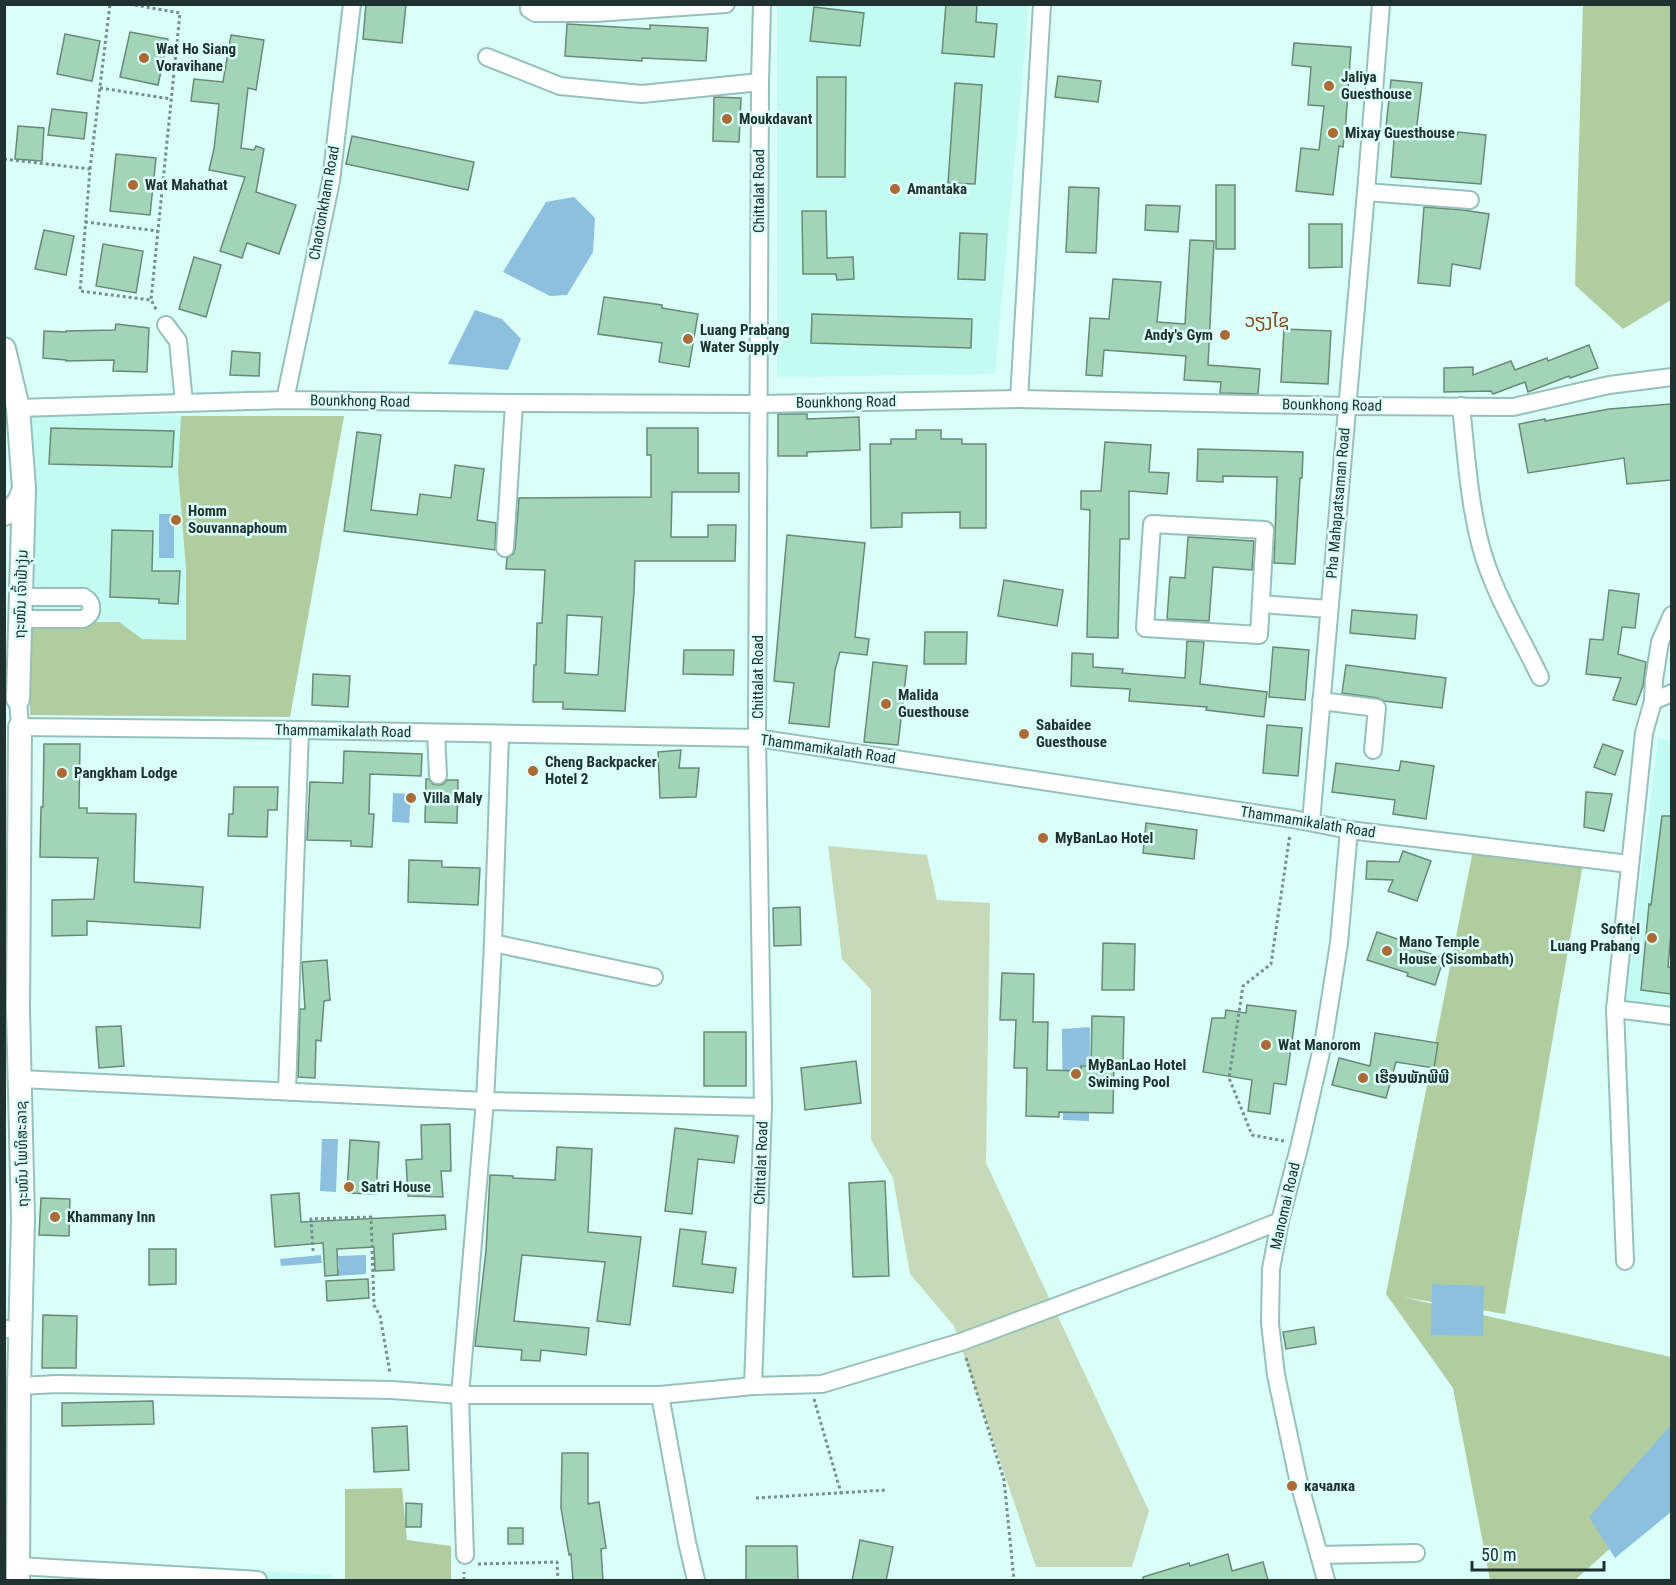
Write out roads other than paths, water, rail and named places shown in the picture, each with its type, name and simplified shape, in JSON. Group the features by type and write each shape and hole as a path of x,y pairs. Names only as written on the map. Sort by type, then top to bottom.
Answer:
{"main road":[{"name":"ຖະໜົນ ເຈົ້າຟ້າງຸ່ມ","path":"4,348 18,408 24,488 18,699"},
{"path":"4,514 16,507 24,488"},
{"name":"ຖະໜົນ ເຈົ້າຟ້າງຸ່ມ","path":"4,651 18,699"},
{"name":"ຖະໜົນ ໂພທິສະລາຊ","path":"14,1577 19,1386 12,1329 23,1218 21,1079 11,1010 20,727"}],"street":[{"name":"Chaotonkham Road","path":"285,400 331,181 352,4"},
{"path":"529,4 529,9 535,13 726,4"},
{"name":"Chittalat Road","path":"753,1386 763,1107 757,738 762,4"},
{"path":"1018,399 1042,4"},
{"name":"Pha Mahapatsaman Road","path":"1311,822 1381,4"},
{"path":"486,57 560,86 630,93 642,94 760,82"},
{"path":"1366,192 1470,200"},
{"path":"166,326 178,341 184,403"},
{"name":"Bounkhong Road","path":"18,408 285,400 758,404 1018,399 1513,407 1610,385 1671,377"},
{"path":"505,548 514,403"},
{"path":"1461,406 1473,511 1482,548 1492,578 1540,677"},
{"path":"1152,524 1265,530 1261,604 1259,635 1145,628 1152,524"},
{"path":"1261,604 1329,609"},
{"path":"1625,1261 1615,1009 1644,733 1653,702 1660,642 1671,615"},
{"path":"1653,702 1671,693"},
{"name":"ຖະໜົນ ເຈົ້າຟ້າງຸ່ມ","path":"18,699 20,727"},
{"path":"1321,701 1377,708 1373,750"},
{"name":"Thammamikalath Road","path":"20,727 757,738 1293,819 1349,830 1629,864"},
{"path":"287,1091 300,730"},
{"path":"436,733 438,775"},
{"path":"471,1560 460,1395 485,1101 500,735"},
{"name":"Manomai Road","path":"1326,1581 1298,1479 1276,1375 1270,1323 1270,1269 1324,1039 1340,943 1349,830"},
{"path":"493,943 654,977"},
{"path":"1615,1009 1671,1016"},
{"path":"21,1079 485,1101 763,1107"},
{"path":"19,1386 57,1384 392,1390 460,1395 660,1395 753,1386 822,1384 961,1342 1280,1221"},
{"path":"660,1395 696,1581"},
{"path":"1319,1555 1416,1553"},
{"path":"14,1577 128,1576 258,1581"}],"water":[{"path":"574,197 595,218 593,252 567,295 550,296 503,272 546,202"},
{"path":"475,310 502,319 521,339 508,370 448,364"},
{"path":"159,514 174,514 174,558 159,558"},
{"path":"393,793 411,794 409,823 392,822"},
{"name":"MyBanLao Hotel Swiming Pool","path":"1090,1027 1089,1121 1063,1120 1062,1029"},
{"path":"322,1139 338,1139 336,1192 320,1191"},
{"path":"321,1255 322,1263 281,1266 280,1259"},
{"path":"366,1255 366,1274 335,1276 335,1269 339,1269 338,1256"},
{"path":"1432,1284 1484,1286 1483,1336 1431,1335"},
{"path":"1671,1425 1671,1512 1615,1558 1589,1517"}],"place":[{"name":"Wat Ho Siang Voravihane","path":"144,58"},
{"name":"Jaliya Guesthouse","path":"1329,86"},
{"name":"Moukdavant","path":"727,119"},
{"name":"Mixay Guesthouse","path":"1333,133"},
{"name":"Wat Mahathat","path":"133,185"},
{"name":"Amantaka","path":"895,189"},
{"name":"Andy's Gym","path":"1225,335"},
{"name":"Luang Prabang Water Supply","path":"688,339"},
{"name":"Homm Souvannaphoum","path":"176,520"},
{"name":"Malida Guesthouse","path":"886,704"},
{"name":"Sabaidee Guesthouse","path":"1024,734"},
{"name":"Cheng Backpacker Hotel 2","path":"533,771"},
{"name":"Pangkham Lodge","path":"62,773"},
{"name":"Villa Maly","path":"411,798"},
{"name":"MyBanLao Hotel","path":"1043,838"},
{"name":"Sofitel Luang Prabang","path":"1652,938"},
{"name":"Mano Temple House (Sisombath)","path":"1387,951"},
{"name":"Wat Manorom","path":"1266,1045"},
{"name":"MyBanLao Hotel Swiming Pool","path":"1076,1074"},
{"name":"ເຮືອນພັກພີພີ","path":"1363,1078"},
{"name":"Satri House","path":"349,1187"},
{"name":"Khammany Inn","path":"55,1217"},
{"name":"качалка","path":"1292,1486"}],"district":[{"name":"ວຽງໄຊ","path":"1267,320"}]}
